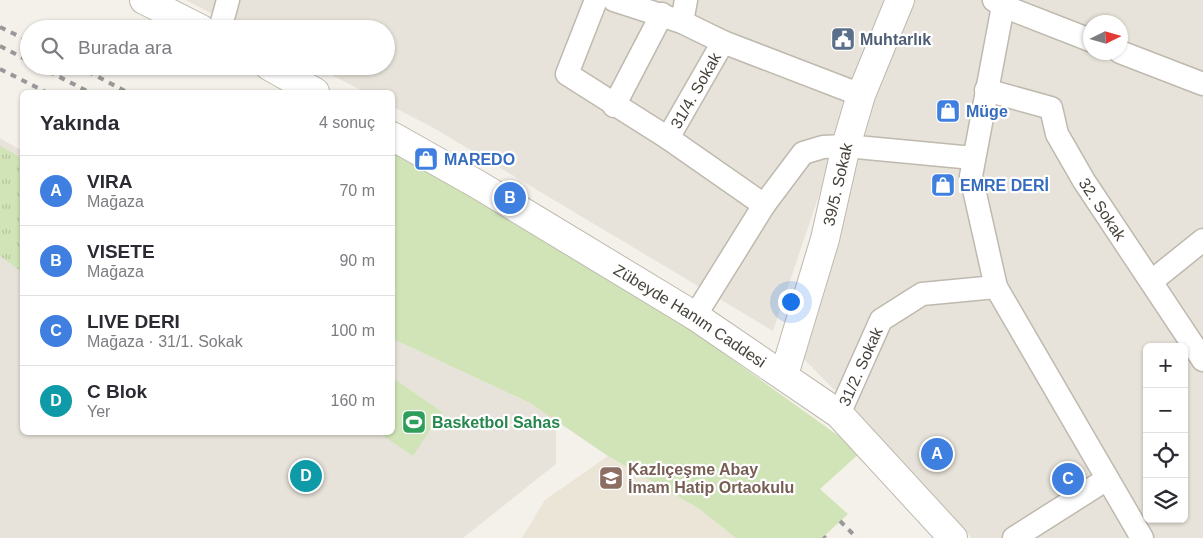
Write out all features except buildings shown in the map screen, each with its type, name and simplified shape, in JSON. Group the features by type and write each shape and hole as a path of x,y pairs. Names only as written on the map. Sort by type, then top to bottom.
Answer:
{"street":[{"path":"144,0 183,20"},
{"path":"222,20 228,0"},
{"path":"596,0 567,74 614,106 668,138 764,205"},
{"path":"614,0 677,12 723,42 862,95"},
{"name":"39/5. Sokak","path":"784,375 825,239 846,146 862,95 900,0"},
{"path":"1083,37 1001,2 971,176 996,286 1142,538"},
{"path":"614,106 677,12"},
{"name":"31/4. Sokak","path":"668,138 723,42"},
{"path":"1128,55 1203,84"},
{"path":"285,75 311,90"},
{"name":"32. Sokak","path":"986,90 1051,108 1056,134 1084,181 1202,355"},
{"name":"Zübeyde Hanım Caddesi","path":"395,138 477,184 695,316 840,414 953,538"},
{"path":"695,316 764,205 803,153 823,147 846,146 973,158"},
{"path":"1152,281 1203,240"},
{"name":"31/2. Sokak","path":"840,414 882,320 922,294 996,286"},
{"path":"1014,538 1107,479"}],"shaded area":[{"path":"186,0 885,0 773,331 432,127 395,108 395,90 361,90 332,75 395,75 395,20 224,20"},
{"path":"913,0 1203,0 1203,538 972,538 869,425 801,356 870,101"},
{"path":"0,138 20,150 20,435 395,435 395,340 530,403 556,420 556,464 463,538 0,538"},
{"name":"Kazlıçeşme Abay İmam Hatip Ortaokulu","path":"608,456 698,508 736,538 522,538 545,500"}],"green space":[{"path":"0,146 20,157 20,271 0,256"},
{"path":"395,149 620,279 861,452 820,489 848,514 822,538 736,538 698,508 608,456 530,403 395,340"},
{"name":"Basketbol Sahas","path":"395,379 442,412 413,456 382,435 395,435"}],"railway":[{"path":"0,27 20,37"},
{"path":"0,46 20,56"},
{"path":"0,69 42,90"},
{"path":"56,75 85,90"},
{"path":"94,75 123,90"},
{"path":"840,521 857,538"}],"place":[{"name":"Muhtarlık","path":"843,39"},
{"name":"Müge","path":"948,111"},
{"name":"MAREDO","path":"426,159"},
{"name":"EMRE DERİ","path":"943,185"},
{"name":"VISETE","path":"510,198"},
{"name":"Basketbol Sahas","path":"414,422"},
{"name":"VIRA","path":"937,454"},
{"name":"C Blok","path":"306,476"},
{"name":"Kazlıçeşme Abay İmam Hatip Ortaokulu","path":"611,478"},
{"name":"LIVE DERI","path":"1068,479"}]}
